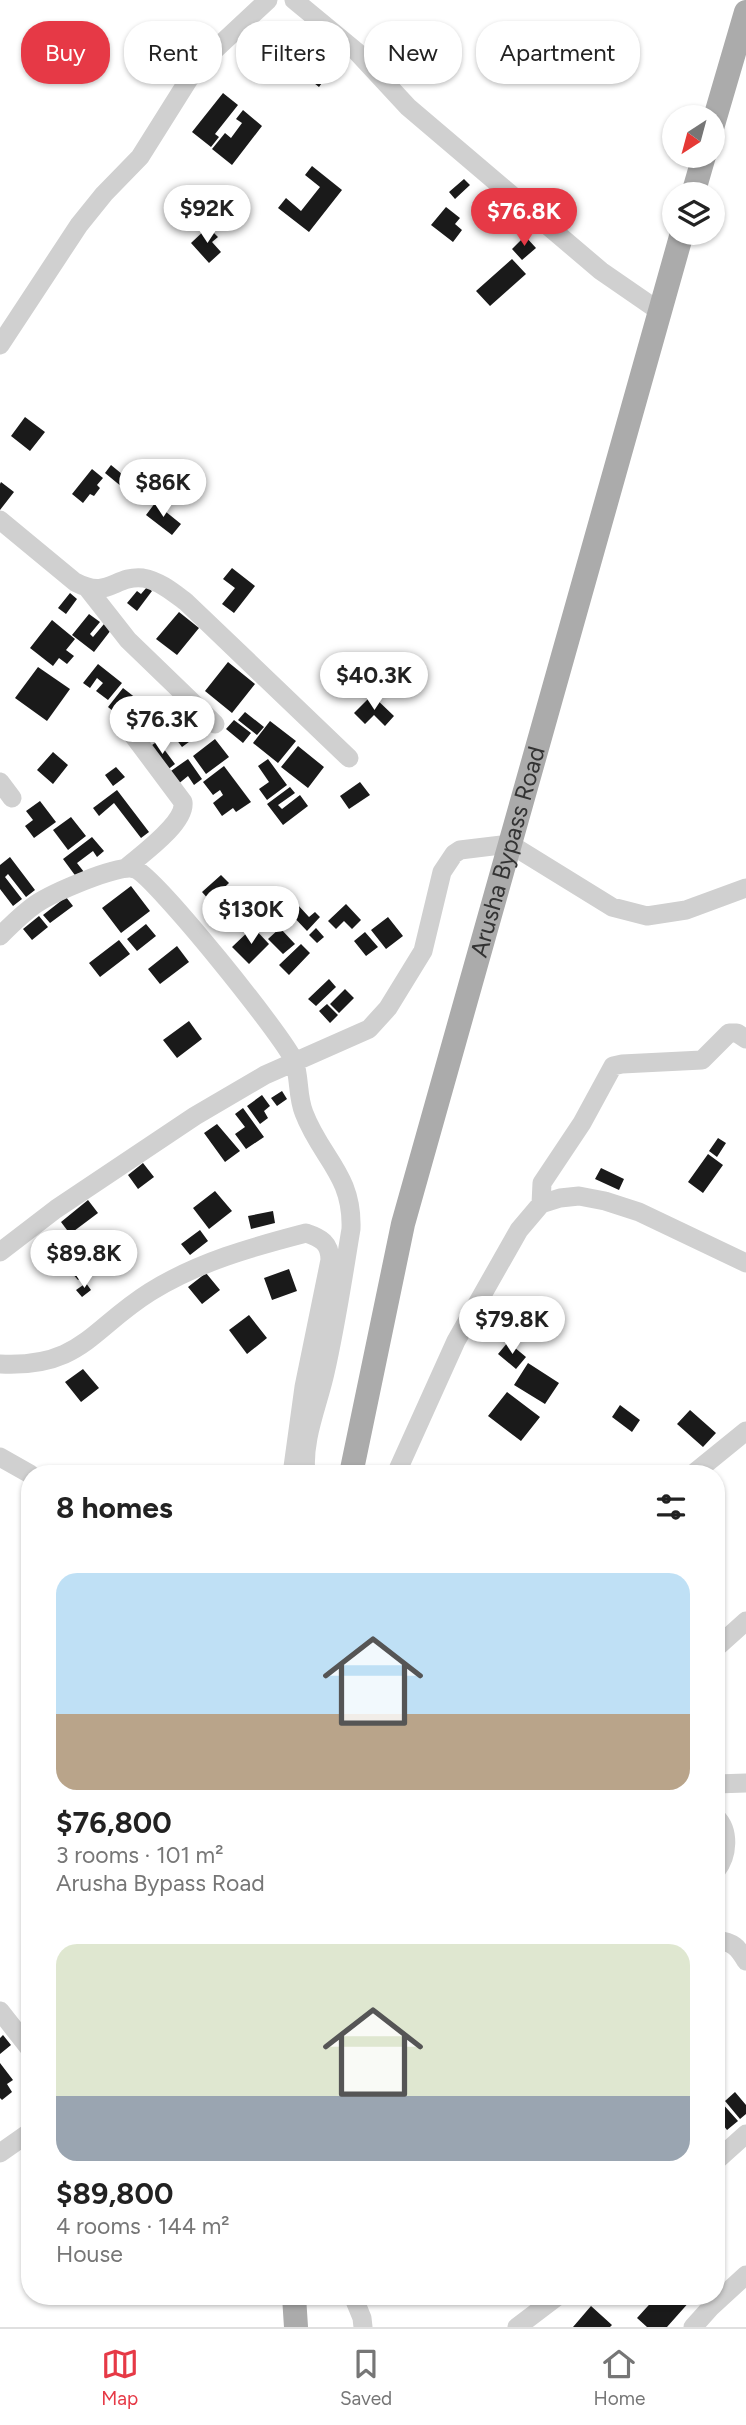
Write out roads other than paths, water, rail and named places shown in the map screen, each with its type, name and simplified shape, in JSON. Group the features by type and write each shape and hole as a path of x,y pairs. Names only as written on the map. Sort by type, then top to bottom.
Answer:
{"main road":[{"path":"719,105 746,12"},
{"name":"Arusha Bypass Road","path":"353,1465 403,1224 678,245"},
{"path":"295,2305 296,2327"}],"street":[{"path":"0,345 79,225 154,138 189,79 207,57 268,0"},
{"path":"295,0 357,52 408,107 601,271 659,310"},
{"path":"0,520 75,582 88,589 97,590 143,578 170,590 186,602 349,758"},
{"path":"88,589 128,640 215,723"},
{"path":"124,723 183,802 184,808 178,821 127,867"},
{"path":"0,1252 126,1160 195,1116 294,1061 361,1033 378,1020 423,951 437,884 454,854 470,847 510,844 587,893 612,907 632,914 661,916 686,911 746,888"},
{"path":"0,936 18,918 47,898 114,870 127,867 136,869 143,873 211,949 294,1061 304,1114 340,1174 352,1208 351,1229 325,1371 307,1444 305,1465"},
{"path":"541,1204 542,1183 582,1123 612,1066 702,1060 729,1033 737,1033 746,1039"},
{"path":"400,1465 456,1341 519,1230 541,1204 579,1196 605,1201 639,1212 746,1263"},
{"path":"0,1364 44,1362 65,1355 90,1340 150,1292 232,1253 306,1233 325,1242 330,1250 330,1260 304,1387 293,1465"},
{"path":"704,1465 746,1431"},
{"path":"0,1457 21,1469"},
{"path":"725,1640 746,1621"},
{"path":"725,1784 746,1783"},
{"path":"725,1942 738,1948 746,1961"},
{"path":"0,2011 21,2038"},
{"path":"725,2153 746,2134"},
{"path":"0,2153 21,2138"},
{"path":"725,2294 746,2275"},
{"path":"357,2305 363,2327"},
{"path":"517,2327 546,2305"},
{"path":"693,2327 712,2305"}]}
